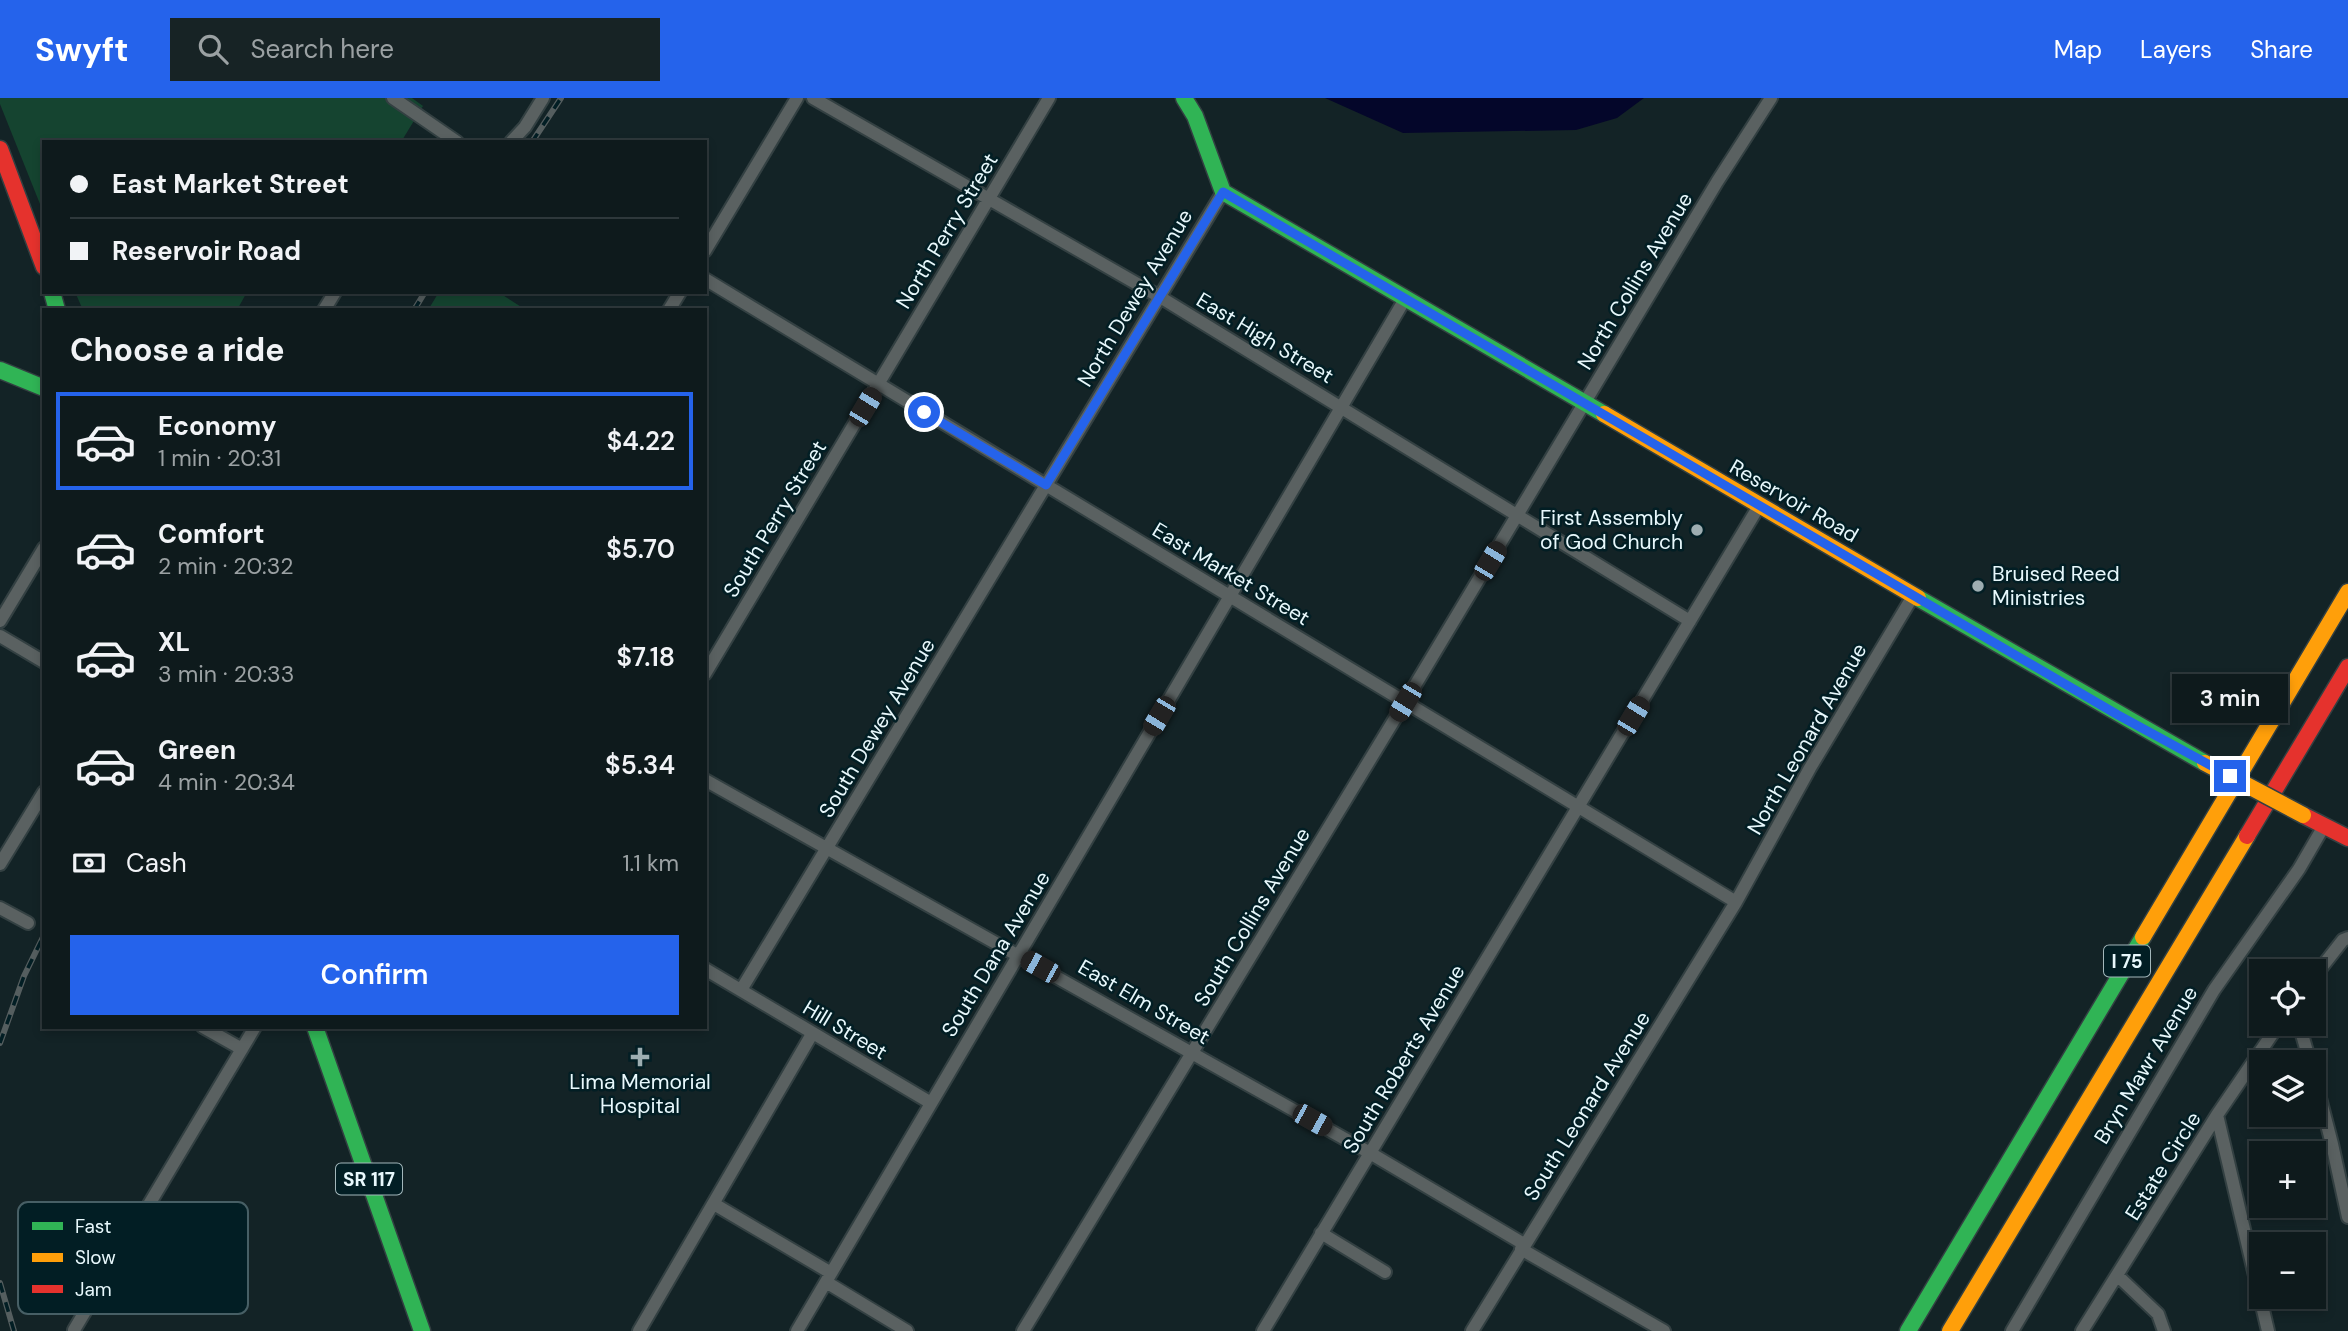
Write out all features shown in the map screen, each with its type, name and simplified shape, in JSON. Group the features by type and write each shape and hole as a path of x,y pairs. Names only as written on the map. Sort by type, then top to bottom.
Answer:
{"main road":[{"path":"1184,98 1199,127 1223,192"},
{"path":"0,149 42,262"},
{"name":"Reservoir Road","path":"1223,192 2118,715 2348,838"},
{"path":"8,373 42,376"},
{"path":"8,373 42,387"},
{"name":"I 75","path":"1908,1331 2348,592"},
{"name":"I 75","path":"1950,1331 2348,667"},
{"name":"SR 117","path":"316,1029 422,1331"}],"street":[{"path":"393,98 436,136"},
{"path":"513,140 525,127 543,98"},
{"path":"707,248 797,98"},
{"name":"East High Street","path":"813,98 1160,297 1690,621"},
{"name":"North Perry Street","path":"878,384 1049,98"},
{"name":"North Collins Avenue","path":"1405,702 1717,182 1771,98"},
{"name":"North Dewey Avenue","path":"1046,485 1223,192"},
{"name":"East Market Street","path":"707,280 1736,902"},
{"name":"South Dana Avenue","path":"797,1331 1405,299"},
{"name":"South Perry Street","path":"707,671 878,384"},
{"name":"South Dewey Avenue","path":"741,990 1046,485"},
{"name":"South Roberts Avenue","path":"1263,1331 1759,506"},
{"path":"0,621 42,551"},
{"name":"North Leonard Avenue","path":"1736,902 1810,768 1913,596"},
{"path":"0,636 42,661"},
{"name":"South Collins Avenue","path":"1023,1331 1405,702"},
{"name":"East Elm Street","path":"707,781 1370,1153 1664,1331"},
{"path":"0,864 42,795"},
{"name":"Bryn Mawr Avenue","path":"2012,1331 2214,990 2299,869 2324,826"},
{"name":"South Leonard Avenue","path":"1472,1331 1736,902"},
{"path":"0,908 28,923"},
{"path":"2326,962 2343,940 2348,938"},
{"name":"Hill Street","path":"707,970 931,1103"},
{"path":"207,1029 242,1049"},
{"path":"151,1202 254,1029"},
{"path":"639,1331 812,1034"},
{"name":"Estate Circle","path":"2082,1331 2217,1115 2271,1036"},
{"path":"2217,1115 2268,1331"},
{"path":"2326,1121 2348,1217"},
{"path":"714,1204 907,1331"},
{"path":"1321,1233 1385,1272"},
{"path":"2118,1276 2158,1314 2164,1331"},
{"path":"74,1330 84,1314"}],"green space":[{"path":"0,98 412,98 423,106 402,140 42,140 42,209 0,104"},
{"path":"76,294 246,294 238,308 82,308"},
{"path":"438,294 501,294 523,308 429,308"}],"water":[{"path":"1325,98 1644,98 1617,118 1576,130 1403,133"}],"railway":[{"path":"533,140 561,98"},
{"path":"415,308 424,294"},
{"path":"0,1043 24,976 42,939"},
{"path":"0,1283 14,1331"}],"traffic: fast":[{"path":"1184,98 1195,116 1223,192 1604,414"},
{"path":"53,294 56,308"},
{"path":"0,370 42,387"},
{"path":"1918,598 2205,763"},
{"path":"1908,1331 2143,937"},
{"path":"316,1029 422,1331"}],"traffic: slow":[{"path":"1604,414 1918,598"},
{"path":"2143,937 2348,592"},
{"path":"2205,763 2303,815"},
{"path":"1950,1331 2247,836"}],"traffic: jam":[{"path":"0,149 42,262"},
{"path":"2247,836 2348,667"},
{"path":"2303,815 2348,838"}],"place":[{"name":"First Assembly of God Church","path":"1697,530"},
{"name":"Bruised Reed Ministries","path":"1978,586"},
{"name":"Lima Memorial Hospital","path":"640,1057"}],"route":[{"path":"924,412 1046,485 1223,192 2118,715 2230,776"}]}
